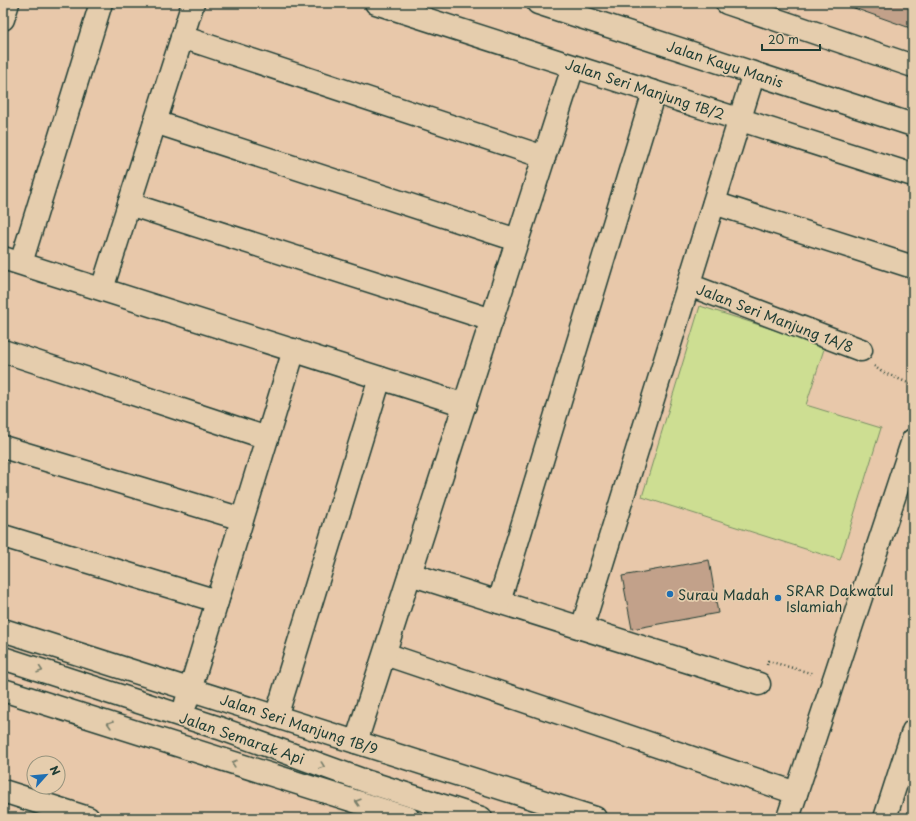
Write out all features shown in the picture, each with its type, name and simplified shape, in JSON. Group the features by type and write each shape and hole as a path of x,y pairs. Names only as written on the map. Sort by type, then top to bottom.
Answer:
{"street":[{"path":"3,19 8,3"},
{"path":"101,3 12,261 465,405"},
{"path":"102,290 193,3"},
{"name":"Jalan Seri Manjung 1B/2","path":"376,3 913,175"},
{"name":"Jalan Kayu Manis","path":"538,3 570,8 754,74 913,125"},
{"path":"727,3 780,12 913,66"},
{"path":"182,37 544,157"},
{"path":"356,742 573,66"},
{"path":"582,628 754,74"},
{"path":"500,602 654,92"},
{"path":"155,122 518,240"},
{"path":"714,203 913,267"},
{"path":"129,204 492,320"},
{"name":"Jalan Seri Manjung 1A/8","path":"689,285 861,350"},
{"path":"3,350 267,438"},
{"path":"172,744 182,716 294,350"},
{"path":"276,717 380,378"},
{"path":"788,818 913,440"},
{"path":"3,447 242,518"},
{"path":"3,536 217,601"},
{"path":"410,574 759,684"},
{"name":"Jalan Seri Manjung 1B/9","path":"3,630 595,818"},
{"path":"384,654 796,793"},
{"name":"Jalan Semarak Api","path":"3,658 219,728 368,782 481,818"},
{"name":"Jalan Semarak Api","path":"3,690 408,818"},
{"path":"885,818 913,731"},
{"path":"3,790 88,818"}],"path":[{"path":"861,350 870,362 882,372 913,385"},
{"path":"759,684 768,661 834,680"}],"green space":[{"path":"700,306 825,346 806,405 881,428 840,560 642,497"}],"building":[{"path":"840,3 913,3 913,29"},
{"name":"Surau Madah","path":"709,560 718,613 632,629 622,576"}],"place":[{"name":"Surau Madah","path":"670,594"},
{"name":"SRAR Dakwatul Islamiah","path":"778,598"}]}
